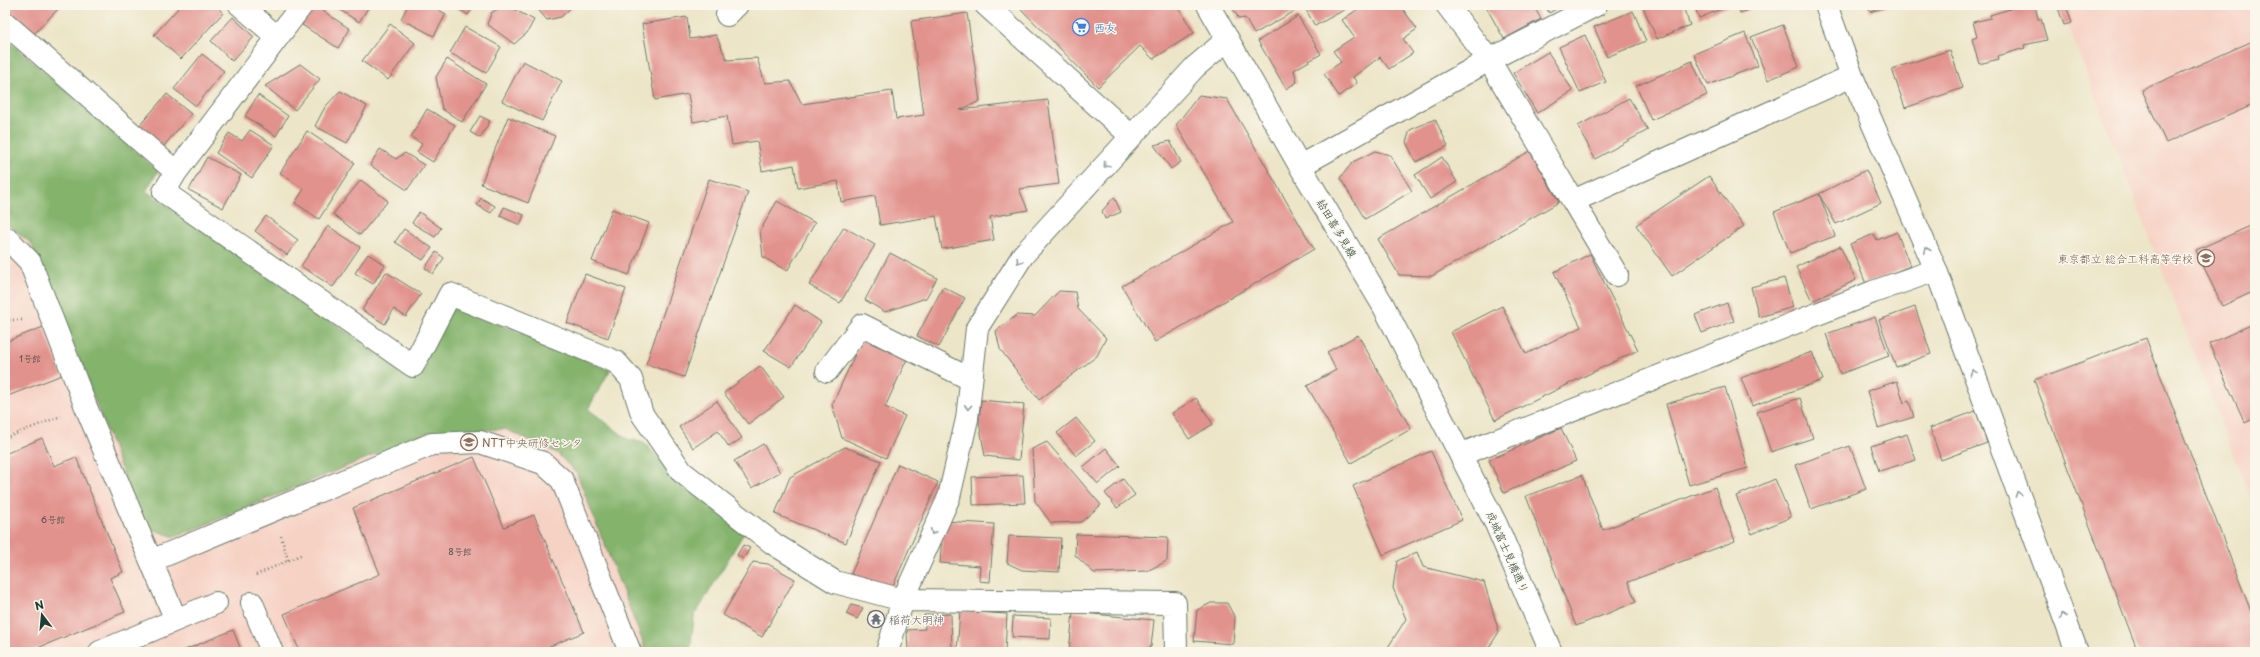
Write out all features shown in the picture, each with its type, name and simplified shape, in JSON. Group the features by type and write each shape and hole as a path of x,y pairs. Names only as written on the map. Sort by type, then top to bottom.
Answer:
{"street":[{"path":"240,5 277,37"},
{"path":"302,5 176,172 164,192 413,366 450,294 616,362 630,379 642,414 682,472 774,544 835,582 903,600 1175,603 1176,652"},
{"path":"986,5 1131,136"},
{"name":"給田喜多見線","path":"1208,5 1300,166 1383,305 1462,454"},
{"path":"1447,5 1489,60 1618,275"},
{"path":"1300,166 1489,60 1596,5"},
{"path":"1826,5 1852,76 1936,270 2076,652"},
{"path":"5,22 176,172"},
{"path":"887,652 903,600 949,497 967,420 970,379 977,328 1023,255 1196,67 1228,39"},
{"path":"1573,201 1852,76"},
{"path":"5,240 8,239 30,262 86,407 176,620"},
{"path":"1462,454 1873,292 1936,270"},
{"path":"827,371 862,325 970,379"},
{"path":"151,561 432,444 480,442 543,463 562,480 630,652"},
{"name":"成城富士見橋通り","path":"1462,454 1496,524 1551,652"},
{"path":"100,652 216,603"},
{"path":"252,603 272,652"}],"path":[{"path":"5,438 86,407"}],"shaded area":[{"name":"東京都立 総合工科高等学校","path":"2060,5 2255,5 2255,511"},
{"name":"NTT中央研修センタ","path":"8,225 31,243 64,320 176,537 430,432 505,429 557,453 577,474 644,645 643,652 5,652 5,226"}],"green space":[{"path":"5,38 158,171 146,191 415,380 449,310 458,307 610,370 588,409 629,440 642,441 679,479 745,531 694,617 690,652 643,652 644,645 577,474 557,453 505,429 430,432 175,537 143,526 64,320 31,243 8,225 5,226"}],"building":[{"path":"8,5 62,5 29,39 5,15 5,8"},
{"path":"181,5 215,5 223,13 181,59 154,35"},
{"path":"255,5 268,5 263,12"},
{"path":"314,5 350,29 338,48 302,25"},
{"path":"332,5 370,5 359,22"},
{"path":"408,5 430,5 446,14 434,36 401,19"},
{"path":"452,5 475,5 468,15"},
{"path":"506,5 534,20 527,33 514,44 487,24 492,12"},
{"path":"534,5 574,5 561,17 547,20"},
{"path":"1017,5 1177,5 1194,33 1153,59 1140,46 1098,87"},
{"path":"1235,5 1353,5 1315,26 1304,6 1254,34 1245,18 1239,19 1233,9"},
{"path":"1364,5 1400,5 1417,29 1403,39 1413,53 1389,69 1380,57 1353,77 1357,83 1339,96 1324,74 1341,62 1333,51 1354,37 1342,20"},
{"path":"1485,5 1533,5 1541,19 1504,39"},
{"path":"1545,5 1564,5 1549,13"},
{"path":"1642,5 1682,5 1690,25 1657,39"},
{"path":"1694,5 1731,5 1699,18"},
{"path":"1737,5 1761,5 1740,13"},
{"path":"1868,5 1892,5 1870,12"},
{"path":"2035,5 2038,19 2041,19 2047,40 2024,45 2025,48 1998,56 1999,59 1979,64 1972,39 1977,37 1973,22 1991,18 1990,15 2010,9 2010,6"},
{"path":"2057,5 2066,5 2072,23 2064,25"},
{"path":"1633,11 1646,41 1607,57 1594,27"},
{"path":"967,13 980,101 960,110 1048,100 1059,184 1019,189 1028,210 990,217 994,240 942,249 936,216 880,225 875,196 841,202 838,181 798,188 794,165 762,171 757,141 732,145 727,116 693,122 688,94 655,100 642,24 687,17 690,39 716,35 727,60 757,58 765,83 790,81 802,104 892,91 896,119 924,115 911,21"},
{"path":"1298,16 1321,54 1294,70 1297,82 1286,89 1258,41"},
{"path":"233,17 254,37 232,61 211,41"},
{"path":"390,24 415,43 388,80 362,61"},
{"path":"1783,25 1799,67 1768,80 1751,37"},
{"path":"465,27 501,47 486,73 450,53"},
{"path":"1745,33 1758,66 1708,85 1694,54"},
{"path":"1585,35 1606,82 1580,93 1559,47"},
{"path":"2255,40 2255,104 2166,143 2142,90"},
{"path":"1950,50 1963,88 1905,108 1892,69"},
{"path":"1548,52 1573,91 1537,113 1513,73"},
{"path":"202,54 224,71 196,106 174,89"},
{"path":"447,59 486,84 462,122 442,109 436,77"},
{"path":"523,61 562,81 542,121 502,101"},
{"path":"1692,61 1707,95 1651,120 1636,86"},
{"path":"300,64 320,79 295,110 265,86"},
{"path":"340,91 367,106 347,143 315,126 325,107"},
{"path":"167,94 191,114 163,147 139,126"},
{"path":"258,95 288,116 276,136 245,116"},
{"path":"1199,95 1227,99 1314,249 1155,342 1122,286 1233,222 1176,125"},
{"path":"1629,98 1648,130 1595,159 1578,126"},
{"path":"427,109 455,125 433,162 417,152 422,144 411,137"},
{"path":"480,116 490,121 480,138 470,132"},
{"path":"508,117 555,136 528,203 481,184"},
{"path":"1435,119 1448,146 1416,162 1406,142 1410,130"},
{"path":"250,130 274,145 252,178 216,153 229,133 242,141"},
{"path":"307,131 355,163 319,219 295,203 304,189 280,173"},
{"path":"1170,141 1181,162 1171,169 1154,145"},
{"path":"380,149 396,159 405,153 424,165 407,190 370,165"},
{"path":"1375,151 1390,155 1412,191 1365,219 1340,178 1353,162"},
{"path":"1530,151 1559,202 1432,276 1399,275 1378,239"},
{"path":"207,157 241,175 223,208 189,190"},
{"path":"1442,157 1457,182 1430,199 1415,175"},
{"path":"1866,170 1881,203 1836,224 1819,194"},
{"path":"1709,176 1744,226 1672,276 1636,225"},
{"path":"709,179 748,192 684,377 646,364"},
{"path":"361,180 388,201 360,235 333,214"},
{"path":"1819,194 1835,236 1790,253 1774,212"},
{"path":"1114,197 1121,212 1105,219 1102,211"},
{"path":"481,198 495,206 491,213 477,205"},
{"path":"777,201 815,223 787,271 763,257 760,231"},
{"path":"504,207 524,215 520,225 500,216"},
{"path":"612,209 649,223 629,275 592,261"},
{"path":"419,212 441,228 435,237 412,223"},
{"path":"266,216 298,240 287,255 255,231"},
{"path":"2255,224 2255,291 2222,306 2196,250"},
{"path":"328,226 360,247 333,287 301,266"},
{"path":"844,227 875,245 840,303 809,285"},
{"path":"404,229 432,248 423,260 395,242"},
{"path":"1897,232 1910,266 1866,284 1850,244 1874,234 1877,240"},
{"path":"1840,246 1856,280 1812,301 1796,267"},
{"path":"436,252 444,258 433,274 425,268"},
{"path":"890,253 937,278 926,298 885,312 865,300"},
{"path":"368,254 385,265 373,284 355,273"},
{"path":"1590,254 1638,350 1495,420 1451,332 1502,306 1526,354 1581,327 1554,272"},
{"path":"386,272 421,294 406,317 394,309 385,324 362,310"},
{"path":"585,274 626,289 608,338 567,323"},
{"path":"1784,278 1793,307 1759,317 1751,287"},
{"path":"943,287 965,298 939,347 917,336"},
{"path":"1059,291 1075,292 1078,309 1106,338 1097,356 1039,400 1000,349 996,331 1017,315 1035,316"},
{"path":"1727,303 1734,321 1702,333 1695,315"},
{"path":"795,305 821,322 791,367 764,351"},
{"path":"1915,307 1931,354 1896,367 1879,320"},
{"path":"1875,317 1889,356 1840,374 1826,334"},
{"path":"2255,323 2255,418 2245,423 2209,344"},
{"path":"43,327 62,375 5,397 5,342"},
{"path":"1358,335 1411,429 1351,463 1307,386 1336,370 1327,352"},
{"path":"2146,338 2255,622 2255,652 2138,652 2034,380"},
{"path":"862,339 907,359 885,407 905,416 886,458 842,438 832,405"},
{"path":"1812,352 1823,380 1752,406 1741,378"},
{"path":"760,366 784,397 748,424 724,393"},
{"path":"1897,381 1904,403 1909,401 1914,417 1878,428 1867,391"},
{"path":"1725,387 1748,468 1689,485 1666,404"},
{"path":"1196,398 1213,424 1189,439 1172,413"},
{"path":"1800,398 1813,438 1771,452 1757,412"},
{"path":"981,400 1024,404 1019,460 985,456 979,422"},
{"path":"717,401 742,438 729,447 718,431 693,448 679,427"},
{"path":"1976,411 1987,443 1941,460 1930,428"},
{"path":"1076,418 1095,441 1076,456 1057,433"},
{"path":"1561,428 1576,461 1504,493 1489,460"},
{"path":"1907,434 1916,460 1879,471 1871,446"},
{"path":"42,438 54,466 76,457 123,572 110,578 125,612 28,652 5,652 5,454"},
{"path":"1047,442 1101,505 1081,522 1051,523 1035,501 1032,449"},
{"path":"763,444 780,472 752,488 734,461"},
{"path":"1850,446 1866,489 1811,509 1795,465"},
{"path":"845,447 881,461 846,543 775,514 790,477"},
{"path":"1106,448 1120,466 1098,484 1083,467"},
{"path":"1431,451 1462,520 1383,555 1353,486"},
{"path":"474,457 504,527 534,515 584,632 536,652 300,652 284,614 380,574 353,508"},
{"path":"898,464 938,482 891,591 851,574"},
{"path":"1023,475 1025,503 973,505 972,477"},
{"path":"1582,475 1603,530 1715,487 1735,541 1628,582 1636,602 1576,626 1526,496"},
{"path":"1123,479 1135,495 1117,508 1105,493"},
{"path":"1775,479 1791,517 1752,534 1736,496"},
{"path":"943,521 994,524 990,582 979,581 980,566 940,563"},
{"path":"1076,534 1168,537 1167,561 1147,571 1094,573 1075,555"},
{"path":"1009,536 1061,538 1059,572 1022,570 1007,563"},
{"path":"743,545 750,548 743,559 737,555"},
{"path":"1417,552 1423,567 1484,582 1499,632 1486,652 1385,652 1406,619 1393,588 1397,561"},
{"path":"753,562 768,564 795,579 762,637 723,615"},
{"path":"1211,603 1227,603 1235,618 1233,644 1194,641 1197,610"},
{"path":"851,605 863,608 857,619 846,614"},
{"path":"960,611 1007,614 1005,652 957,652"},
{"name":"稲荷大明神","path":"870,612 883,615 880,625 869,622"},
{"path":"1073,612 1154,620 1151,647 1134,652 1069,652"},
{"path":"951,614 952,652 908,652 907,630 925,629 924,615"},
{"path":"1013,616 1051,618 1050,639 1012,637"},
{"path":"233,630 242,652 180,652"}],"place":[{"name":"西友","path":"1081,27"},
{"name":"東京都立 総合工科高等学校","path":"2206,258"},
{"name":"NTT中央研修センタ","path":"469,442"},
{"name":"稲荷大明神","path":"876,619"}]}
